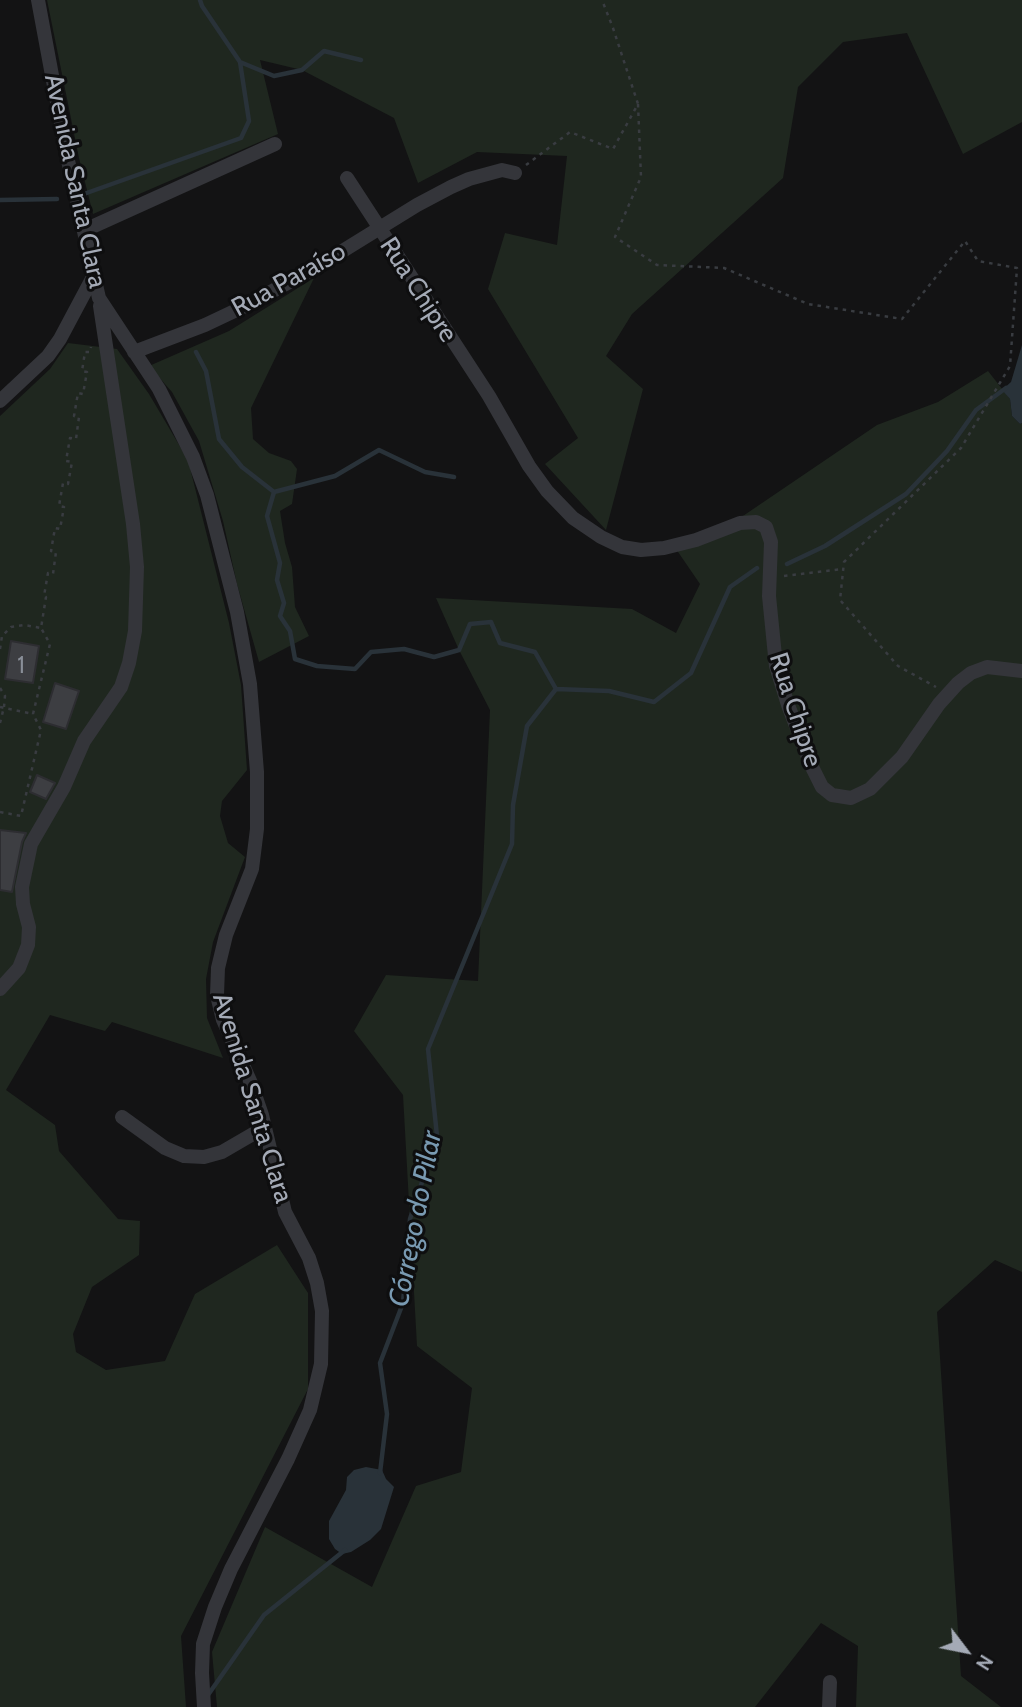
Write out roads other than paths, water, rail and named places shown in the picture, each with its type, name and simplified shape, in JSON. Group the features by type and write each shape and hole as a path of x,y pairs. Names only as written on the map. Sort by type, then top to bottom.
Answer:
{"street":[{"name":"Avenida Santa Clara","path":"38,0 67,156 99,298 179,425 194,457 207,495 237,612 250,684 257,772 256,849 253,869 226,935 218,968 217,995 223,1020 251,1083 265,1127 285,1212 309,1258 317,1283 321,1311 321,1364 310,1410 215,1607 203,1644 204,1707"},
{"path":"85,230 275,144"},
{"name":"Rua Paraíso","path":"134,352 205,325 243,307 379,230 417,205 469,179 502,170 516,173"},
{"name":"Rua Chipre","path":"347,178 489,396 529,466 547,491 573,518 622,547 641,550 664,548 696,540 740,523 756,522 766,527 770,534 772,555 769,596 776,666 811,765 822,787 832,795 851,798 870,789 902,757 948,694 971,673 987,667 1022,671"},
{"path":"0,401 48,356 93,277"},
{"path":"0,989 19,968 28,945 29,928 22,887 31,844 64,787 85,741 121,687 130,663 135,631 137,567 133,524 99,298"},
{"path":"122,1117 165,1148 184,1156 204,1157 222,1152 265,1127"},
{"path":"829,1707 830,1682"}],"waterway":[{"path":"81,195 241,138 249,121 240,62 200,0"},
{"path":"240,62 274,76 302,70 324,51 361,60"},
{"path":"0,200 57,199"},
{"path":"196,352 206,371 219,439 242,467 274,492 335,476 379,450 425,472 454,477"},
{"path":"787,564 825,546 906,494 947,451 976,410 1006,388"},
{"path":"274,492 267,516 280,563 277,580 284,603 280,616 290,631 295,659 317,666 355,669 371,652 404,649 434,657 459,650 470,624 491,622 500,643 535,652 556,689 609,691 654,702 691,673 730,587 757,568"},
{"name":"Córrego do Pilar","path":"380,1473 387,1414 380,1363 403,1303 410,1219 437,1136 428,1049 512,844 513,805 527,726 556,689"},
{"name":"Córrego do Pilar","path":"208,1695 264,1615 345,1550"}]}
